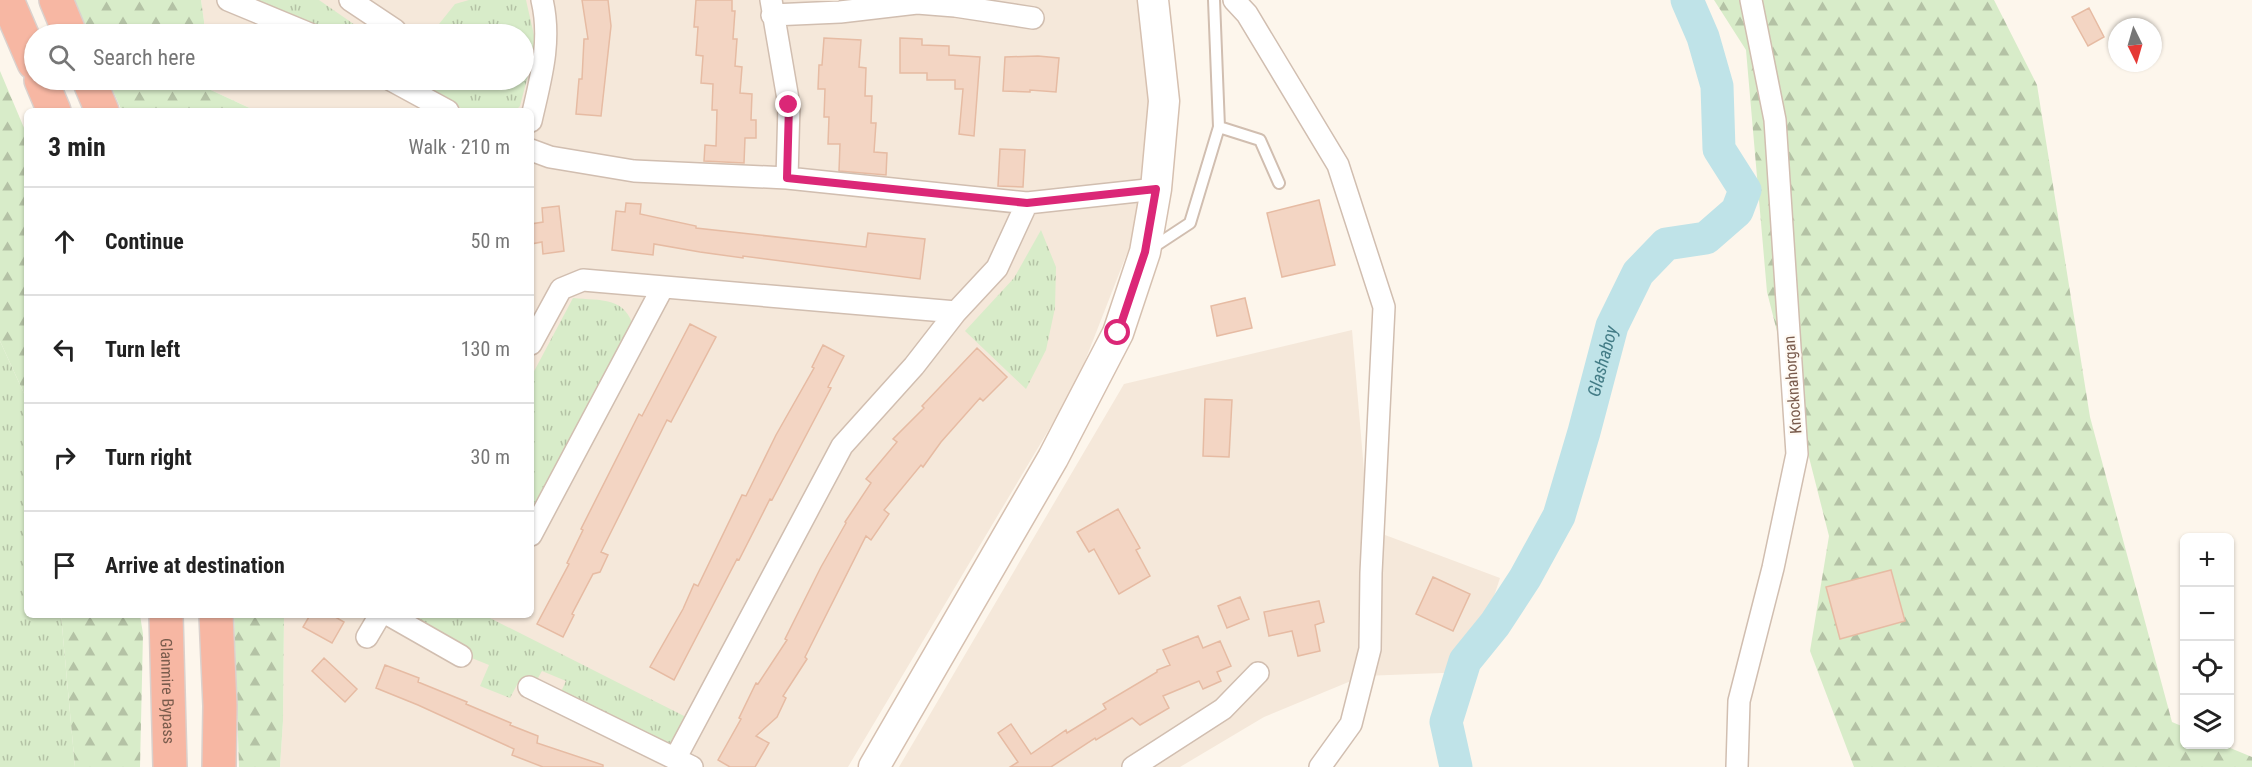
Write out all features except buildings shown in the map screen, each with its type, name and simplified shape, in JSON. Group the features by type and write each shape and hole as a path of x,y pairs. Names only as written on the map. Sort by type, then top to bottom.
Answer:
{"highway":[{"path":"7,0 24,40"},
{"path":"56,0 66,24"},
{"path":"45,90 53,108"},
{"path":"93,90 101,108"},
{"name":"Glanmire Bypass","path":"166,618 170,767"},
{"path":"216,618 220,706 219,767"}],"main road":[{"path":"874,767 1053,458 1118,333 1145,252 1156,189 1164,101 1154,0"}],"street":[{"path":"228,0 286,24"},
{"path":"350,0 386,24"},
{"path":"534,108 544,64 547,32 542,0"},
{"path":"1234,0 1247,14 1338,165 1384,307 1371,573 1370,649 1351,724 1320,767"},
{"name":"Knocknahorgan","path":"1737,767 1739,701 1773,568 1797,453 1775,120 1751,0"},
{"path":"787,178 789,105 772,8 840,12 917,3 955,6 1033,18"},
{"path":"409,90 442,108"},
{"path":"534,151 550,157 634,171 787,178 1027,203 1156,189"},
{"path":"529,687 684,763 842,446 914,366 956,312 997,268 1027,203"},
{"path":"534,338 561,289 584,280 956,312"},
{"path":"534,529 663,287"},
{"path":"367,637 378,618"},
{"path":"394,618 461,656"},
{"path":"1133,767 1223,709 1258,673"}],"lane":[{"path":"1145,252 1190,223 1219,127 1214,0"},
{"path":"1219,127 1260,140 1279,183"}],"shaded area":[{"path":"201,0 1151,0 1164,101 1140,220 1076,384 848,767 280,767 284,618 534,618 534,108 250,108 211,90 534,90 534,24 204,24"},
{"path":"1352,330 1369,529 1500,578 1469,672 1363,676 1264,717 1180,767 899,767 1124,384"}],"green space":[{"path":"74,0 201,0 204,21 204,24 85,24"},
{"path":"248,0 319,0 354,24 301,24"},
{"path":"469,0 526,0 531,24 439,24 455,4"},
{"path":"1714,0 1994,0 2037,85 2090,417 2172,722 2180,725 2180,749 2233,749 2252,757 2252,767 1854,767 1810,651 1829,536 1767,292 1746,50"},
{"path":"0,71 24,128 24,393 0,341"},
{"path":"113,90 211,90 250,108 121,108"},
{"path":"429,90 524,90 518,108 461,108"},
{"path":"1041,230 1056,267 1055,308 1046,350 1026,389 965,331 1014,278"},
{"path":"573,298 611,302 619,305 630,318 634,329 534,512 534,371"},
{"path":"0,341 24,393 24,618 61,618 75,767 0,767"},
{"path":"61,618 140,618 143,634 140,767 75,767"},
{"path":"234,618 284,618 280,767 239,767"},
{"path":"404,618 490,618 686,717 668,750 559,696 566,681 542,671 534,685 518,683 510,698 480,686 489,665 407,632"}],"waterway":[{"name":"Glashaboy","path":"1456,767 1446,722 1465,661 1495,624 1525,578 1559,516 1612,326 1638,273 1666,244 1706,238 1737,211 1745,190 1719,149 1717,86 1703,37 1687,0"}],"route":[{"path":"789,105 787,178 1027,203 1156,189 1145,252 1118,333"}]}
